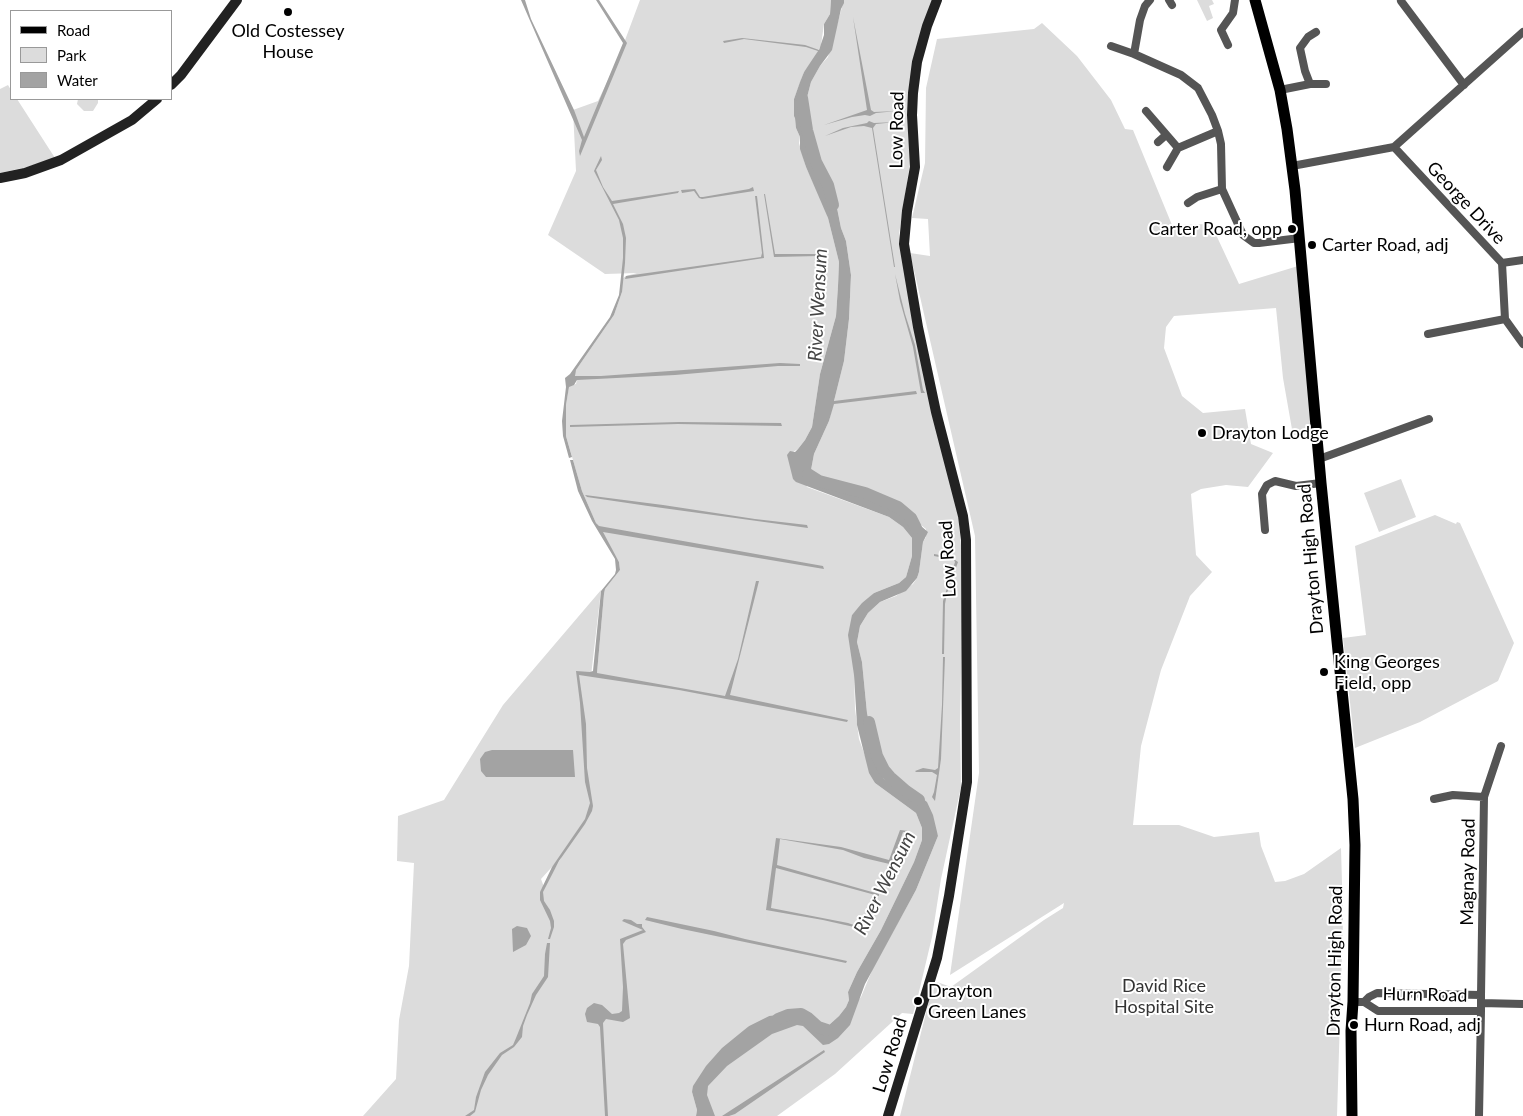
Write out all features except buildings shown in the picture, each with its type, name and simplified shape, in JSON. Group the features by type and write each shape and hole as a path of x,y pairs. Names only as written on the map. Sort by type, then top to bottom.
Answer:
{"main road":[{"name":"Drayton High Road","path":"1254,0 1280,90 1292,166 1354,818 1358,1002 1351,1031 1352,1116"}],"street":[{"path":"172,84 181,75 237,0"},
{"name":"Low Road","path":"888,1116 937,958 967,782 966,540 963,516 936,412 918,327 904,244 907,211 915,167 912,115 917,62 927,26 937,0"},
{"path":"1134,54 1140,20 1145,6 1150,0"},
{"path":"1228,45 1221,30 1233,13 1234,0"},
{"path":"1401,1 1464,85"},
{"path":"1310,84 1300,48 1308,37 1316,32"},
{"path":"1292,166 1394,147 1523,32"},
{"path":"1110,46 1134,54 1181,75 1202,94 1218,131 1221,144 1222,189 1243,235 1259,243 1300,238"},
{"path":"1280,90 1310,84 1326,84"},
{"path":"0,178 25,173 61,160 132,120 156,100"},
{"path":"1146,111 1178,148"},
{"path":"1168,167 1178,148 1218,131"},
{"path":"1158,142 1166,135"},
{"name":"George Drive","path":"1394,147 1502,263 1523,260"},
{"path":"1188,203 1197,197 1222,189"},
{"path":"1502,263 1505,319 1523,344"},
{"path":"1428,334 1505,319"},
{"path":"1319,459 1430,419"},
{"path":"1262,526 1262,494 1267,485 1275,481 1296,486 1321,483"},
{"name":"Magnay Road","path":"1479,1116 1484,797 1502,751"},
{"path":"1436,795 1484,797"},
{"name":"Hurn Road","path":"1358,1002 1377,993 1481,1003 1523,1004"},
{"name":"Hurn Road","path":"1358,1002 1378,1011 1481,1003"}],"green space":[{"path":"640,0 831,0 830,14 824,24 821,45 814,59 804,72 794,99 796,128 800,137 799,143 806,167 826,210 839,262 836,316 820,374 812,427 805,440 793,452 807,487 889,517 903,527 912,538 912,556 906,577 899,583 874,593 852,615 855,709 859,739 875,783 916,813 922,828 922,840 914,862 881,930 857,972 848,992 849,1000 846,1007 829,1025 825,1026 815,1023 829,1031 861,997 873,968 916,890 938,836 918,795 893,785 884,779 881,774 867,713 862,662 857,642 860,626 868,613 880,602 896,596 913,584 917,578 926,529 906,513 827,484 817,478 811,470 814,454 829,421 844,361 849,319 851,275 846,241 841,228 836,203 815,160 812,138 804,109 811,82 820,66 828,57 844,0 933,0 914,63 910,164 899,234 910,305 958,511 963,569 960,722 961,787 941,879 932,937 918,996 913,1014 902,1013 835,1074 777,1116 708,1116 706,1083 781,1014 769,1016 749,1026 692,1092 697,1110 696,1116 363,1116 396,1079 399,1020 409,966 414,863 397,861 398,816 444,800 503,705 601,590 591,676 597,673 605,589 620,570 619,562 596,523 582,491 566,436 566,405 569,386 576,384 577,380 574,373 614,315 622,292 622,279 637,273 605,274 548,235 576,171 573,110 598,101 618,59","holes":["561,858 544,887 541,879"]},
{"path":"1197,0 1212,0 1214,4 1209,6 1213,18 1207,21"},
{"name":"David Rice Hospital Site","path":"1042,23 1077,56 1111,100 1125,129 1133,130 1172,225 1211,224 1239,284 1298,266 1314,434 1293,435 1283,378 1276,308 1174,316 1166,327 1164,348 1182,396 1203,413 1245,409 1251,444 1273,453 1248,487 1226,485 1201,489 1191,494 1196,555 1212,572 1190,596 1161,670 1141,746 1133,825 1179,825 1214,837 1259,832 1261,846 1275,882 1285,881 1304,874 1341,848 1343,920 1337,1116 900,1116 930,997 937,982 951,987 1063,908 1064,903 950,975 979,773 975,536 910,253 930,256 928,219 912,218 925,163 926,88 937,39 1034,29"},
{"path":"8,85 10,88 10,100 18,100 55,158 0,173 0,89"},
{"path":"78,100 98,100 93,111 84,111 77,104"},
{"path":"1401,479 1416,517 1379,532 1364,493"},
{"path":"1435,515 1456,524 1457,522 1460,523 1514,643 1498,681 1420,722 1355,748 1343,638 1366,635 1355,546"}],"water":[{"path":"521,0 525,0 531,19 574,110 584,137 623,43 596,0 599,0 627,43 580,156 579,151 582,140"},
{"path":"831,0 844,0 844,3 832,50 811,82 804,109 812,138 815,160 836,203 841,228 846,241 851,275 849,319 844,361 834,401 916,391 917,394 834,404 829,421 814,454 811,470 817,478 827,484 850,492 878,498 894,505 928,532 923,542 917,578 906,591 880,602 868,613 860,626 857,642 862,662 867,713 881,774 884,779 893,785 918,795 927,802 933,815 938,836 916,890 865,984 850,1025 838,1038 829,1044 823,1045 803,1026 797,1025 772,1034 727,1066 708,1086 707,1095 715,1116 696,1116 697,1110 692,1092 693,1086 706,1066 722,1048 749,1026 769,1016 798,1014 825,1026 829,1025 839,1016 846,1007 849,1000 848,992 857,972 881,930 914,862 922,840 922,828 916,813 875,783 869,773 857,725 854,675 848,635 852,615 862,603 874,593 899,583 906,577 912,556 912,538 903,527 889,517 796,482 793,479 787,455 790,451 795,452 798,449 812,427 820,374 836,316 839,262 828,218 800,149 800,137 794,116 794,99 800,82 804,72 818,51 806,47 744,39 724,43 723,41 742,38 805,45 819,50 824,35 824,24 830,14"},
{"path":"853,17 871,110 874,112 897,111 852,117 824,125 867,110"},
{"path":"869,121 874,123 896,122 876,124 873,128 895,267 872,128 864,126 851,127 825,136 843,128"},
{"path":"601,156 602,160 596,170 603,187 612,201 679,191 678,193 613,204 623,224 626,238 622,292 614,315 576,370 575,376 601,376 780,363 800,364 800,366 577,380 574,385 569,387 566,405 566,436 572,457 569,458 563,436 562,421 566,387 565,378 570,374 610,317 619,295 623,258 623,238 619,220 594,171"},
{"path":"753,187 754,191 702,199 699,198 694,191 682,193 681,190 695,189 700,197 703,197"},
{"path":"764,194 775,254 819,254 819,256 774,257"},
{"path":"755,196 757,196 764,258 625,279 626,276 761,257"},
{"path":"895,274 915,345 925,393 921,393 913,347 900,301"},
{"path":"679,422 781,423 782,426 678,424 570,427 570,425"},
{"path":"570,460 573,460 582,491 599,526 823,566 824,569 603,532 619,562 620,570 605,589 597,673 725,696 738,659 756,581 759,581 730,695 848,720 847,722 679,690 579,675 586,724 587,768 593,806 585,824 559,861 543,892 544,901 554,921 550,939 548,939 551,928 550,921 540,900 540,892 552,867 585,819 590,803 585,782 576,671 593,671 601,591 615,574 616,570 615,559 592,521 578,491"},
{"path":"585,495 807,525 808,528 587,497"},
{"path":"934,554 951,557 958,562 945,604 944,654 942,654 943,601 955,562 954,560 934,556"},
{"path":"943,657 945,657 941,759 935,801 932,797 937,775 932,772 915,771 923,768 935,770 938,768"},
{"path":"492,750 573,750 575,777 486,777 481,771 480,759 485,752"},
{"path":"900,830 909,831 908,833 903,832 893,861 899,863 898,866 864,858 843,850 780,839 777,865 879,894 879,896 776,868 771,908 848,923 863,929 766,910 776,838 841,847 889,860"},
{"path":"647,917 847,961 846,963 682,929 645,920"},
{"path":"624,919 642,924 646,932 626,940 623,944 630,1018 623,1022 606,1019 603,1023 608,1116 605,1116 600,1027 598,1024 587,1022 585,1014 587,1008 594,1003 602,1005 612,1014 622,1011 623,987 620,939 643,930 622,921"},
{"path":"517,926 527,928 531,936 526,945 513,952 512,929"},
{"path":"547,943 550,943 548,977 536,995 527,1015 522,1037 514,1047 502,1055 488,1075 481,1090 475,1112 470,1116 465,1116 474,1110 476,1097 485,1072 500,1053 513,1045 532,994 544,976"},
{"path":"824,1050 825,1052 735,1114 722,1116"}],"waterway":[{"name":"River Wensum","path":"802,98 807,130 816,162 828,185 833,205"},
{"name":"River Wensum","path":"808,474 819,481 865,493 898,507 911,518 916,528"},
{"name":"River Wensum","path":"869,722 877,756 884,770 906,791 919,800"},
{"name":"River Wensum","path":"778,1019 788,1015 801,1014 818,1027 827,1030"}],"place":[{"name":"Old Costessey House","path":"288,12"},
{"name":"Carter Road, opp","path":"1292,229"},
{"name":"Carter Road, adj","path":"1312,245"},
{"name":"Drayton Lodge","path":"1202,433"},
{"name":"King Georges Field, opp","path":"1324,672"},
{"name":"Drayton Green Lanes","path":"918,1001"},
{"name":"Hurn Road, adj","path":"1354,1025"}]}
